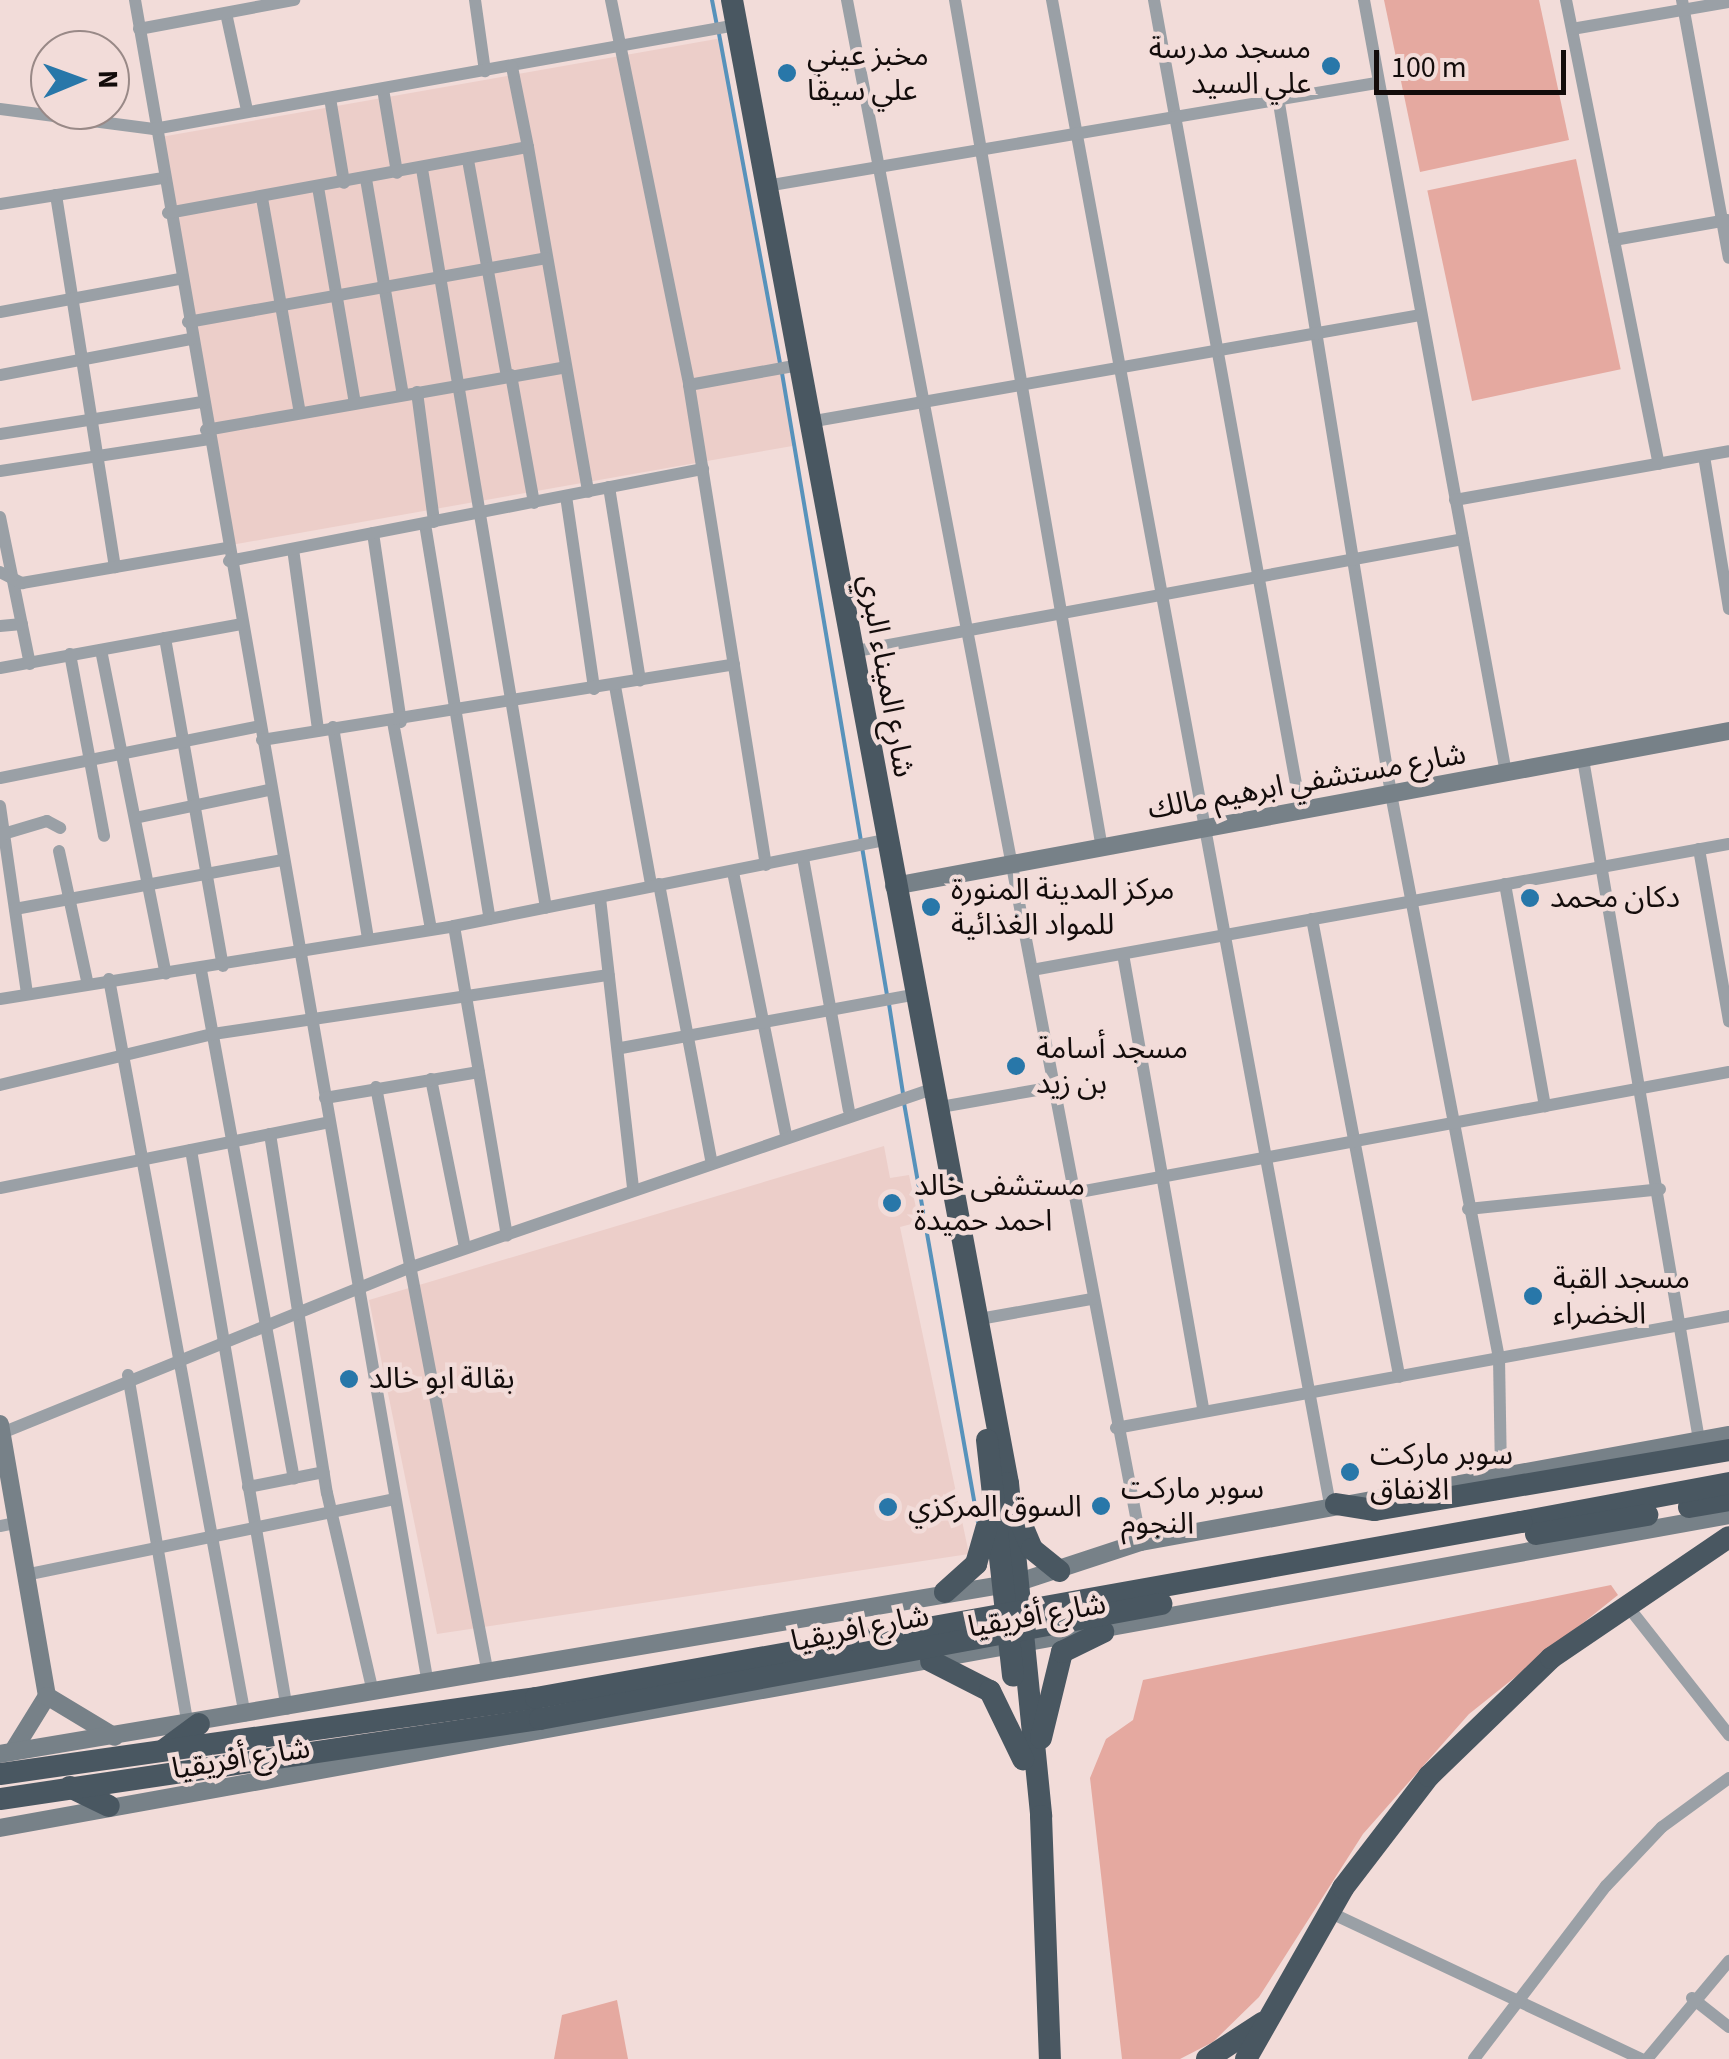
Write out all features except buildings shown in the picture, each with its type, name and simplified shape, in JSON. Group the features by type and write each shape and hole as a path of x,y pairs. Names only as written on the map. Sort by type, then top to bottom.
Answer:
{"highway":[{"name":"شارع الميناء البري","path":"732,0 982,1362 1000,1484"},
{"path":"1333,1504 1375,1510 1729,1450"},
{"name":"شارع افريقيا","path":"0,1799 538,1709 1522,1529 1729,1483"},
{"path":"945,1592 982,1550 1000,1484"},
{"path":"1000,1484 1032,1549 1060,1572"},
{"path":"1000,1484 1030,1760 1050,2059"},
{"name":"شارع افريقيا","path":"1522,1529 1729,1500"},
{"path":"1246,2059 1262,2023 1329,1912 1428,1776 1551,1658 1729,1536"},
{"path":"1036,2059 1030,1760 1062,1652 1103,1632"},
{"path":"932,1661 990,1691 1030,1760"},
{"name":"شارع افريقيا","path":"0,1774 164,1750 538,1709"},
{"path":"164,1750 194,1725"},
{"path":"70,1788 110,1806"},
{"path":"1208,2059 1262,2023"}],"street":[{"path":"135,0 168,213 426,1678"},
{"path":"140,29 294,0"},
{"path":"474,0 485,72"},
{"path":"611,0 689,385 766,865"},
{"path":"846,0 882,167 1140,1542"},
{"path":"955,0 1026,384 1060,613 1102,848"},
{"path":"1052,0 1164,594 1201,827 1302,1390 1333,1504"},
{"path":"1154,0 1301,812"},
{"path":"1364,0 1376,83 1506,773"},
{"path":"1566,0 1659,464"},
{"path":"1572,29 1683,5 1729,2"},
{"path":"1683,5 1726,220 1729,258"},
{"path":"226,13 247,110"},
{"path":"0,109 154,128 736,25"},
{"path":"512,67 588,492"},
{"path":"766,186 1376,83"},
{"path":"383,89 397,173"},
{"path":"1278,97 1360,558 1391,794 1451,1126 1499,1358 1501,1475"},
{"path":"330,98 344,183"},
{"path":"168,213 528,147"},
{"path":"468,160 534,503"},
{"path":"422,168 484,513 546,908"},
{"path":"0,204 162,178"},
{"path":"366,178 384,288 410,394 455,710 490,919"},
{"path":"318,187 355,403"},
{"path":"56,195 90,456 115,567"},
{"path":"262,198 300,413"},
{"path":"1614,240 1726,220"},
{"path":"188,322 546,258"},
{"path":"0,312 180,278"},
{"path":"809,422 1420,314"},
{"path":"0,375 190,339"},
{"path":"689,385 799,366"},
{"path":"0,471 566,367"},
{"path":"0,434 202,402"},
{"path":"1455,500 1729,451"},
{"path":"1704,456 1729,610"},
{"path":"6,571 22,583 115,567 292,549 703,469"},
{"path":"609,488 640,681"},
{"path":"566,496 594,689"},
{"path":"0,517 6,571 30,664"},
{"path":"373,533 397,722 431,929"},
{"path":"852,652 1463,540"},
{"path":"292,549 318,730"},
{"path":"0,626 22,624"},
{"path":"0,665 30,664 241,624"},
{"path":"165,638 189,806 222,966"},
{"path":"100,650 166,974"},
{"path":"70,654 104,836"},
{"path":"0,778 122,748 397,722 511,699 615,686 734,664"},
{"path":"615,686 711,1160"},
{"path":"333,728 368,938"},
{"name":"شارع مستشفي ابرهيم مالك","path":"894,886 1729,732"},
{"path":"1583,759 1685,1322 1699,1440"},
{"path":"134,818 269,790"},
{"path":"0,806 6,889 15,908 27,994"},
{"path":"1,834 48,820 60,828"},
{"path":"0,999 109,978 201,970 454,926 886,840"},
{"path":"1032,970 1729,844"},
{"path":"1699,850 1729,1021"},
{"path":"59,851 73,899 87,982"},
{"path":"803,858 850,1110"},
{"path":"15,908 282,860"},
{"path":"733,872 786,1136"},
{"path":"1505,884 1545,1106"},
{"path":"600,898 621,1048 633,1186"},
{"path":"1312,919 1399,1377"},
{"path":"454,926 507,1234"},
{"path":"1123,954 1203,1408"},
{"path":"201,970 294,1479"},
{"path":"0,1085 213,1034 609,975"},
{"path":"109,978 245,1716"},
{"path":"621,1048 764,1029 914,996"},
{"path":"325,1098 479,1072"},
{"path":"1074,1193 1729,1072"},
{"path":"431,1079 465,1248"},
{"path":"6,1753 47,1696 26,1575 8,1524 1,1428 302,1308 850,1110 1054,1087"},
{"path":"376,1088 487,1669"},
{"path":"0,1188 329,1122"},
{"path":"270,1134 302,1308 324,1472 372,1688"},
{"path":"6,1753 287,1708 191,1150"},
{"path":"1468,1209 1660,1189"},
{"path":"974,1320 1092,1299"},
{"path":"1116,1428 1203,1408 1399,1377 1729,1316"},
{"path":"128,1376 194,1725"},
{"name":"شارع أفريقيا","path":"287,1708 426,1678 1009,1583 1060,1572 1140,1542 1729,1435"},
{"path":"248,1488 324,1472"},
{"path":"26,1575 394,1499"},
{"name":"شارع أفريقيا","path":"0,1828 932,1661 1017,1650 1729,1516"},
{"path":"1626,1604 1729,1735"},
{"path":"47,1696 115,1737"},
{"path":"1474,2059 1515,1998 1662,1826 1729,1778"},
{"path":"1329,1912 1644,2059 1692,1998 1729,1961"},
{"path":"1692,1998 1729,2026"}],"shaded area":[{"path":"1384,0 1539,0 1569,140 1420,172"},
{"path":"722,38 794,446 233,545 161,137"},
{"path":"1576,159 1621,369 1472,401 1427,191"},
{"name":"السوق المركزي","path":"884,1146 890,1178 909,1175 919,1222 900,1227 969,1554 437,1634 369,1300"},
{"path":"1611,1585 1618,1595 1469,1714 1363,1834 1259,1997 1213,2042 1180,2059 1122,2059 1090,1778 1106,1739 1133,1720 1143,1680"},
{"path":"617,2000 628,2059 554,2059 562,2015"}],"waterway":[{"path":"712,0 717,25"},
{"path":"719,34 780,364"},
{"path":"782,373 887,995"},
{"path":"889,1004 903,1093"},
{"path":"904,1103 978,1522"}],"place":[{"name":"مسجد مدرسة علي السيد","path":"1331,66"},
{"name":"مخبز عيني علي سيقا","path":"787,73"},
{"name":"دكان محمد","path":"1530,898"},
{"name":"مركز المدينة المنورة للمواد الغذائية","path":"931,907"},
{"name":"مسجد أسامة بن زيد","path":"1016,1066"},
{"name":"مستشفى خالد احمد حميدة","path":"892,1203"},
{"name":"مسجد القبة الخضراء","path":"1533,1296"},
{"name":"بقالة ابو خالد","path":"349,1379"},
{"name":"سوبر ماركت الانفاق","path":"1350,1472"},
{"name":"سوبر ماركت النجوم","path":"1101,1506"},
{"name":"السوق المركزي","path":"888,1507"}]}
